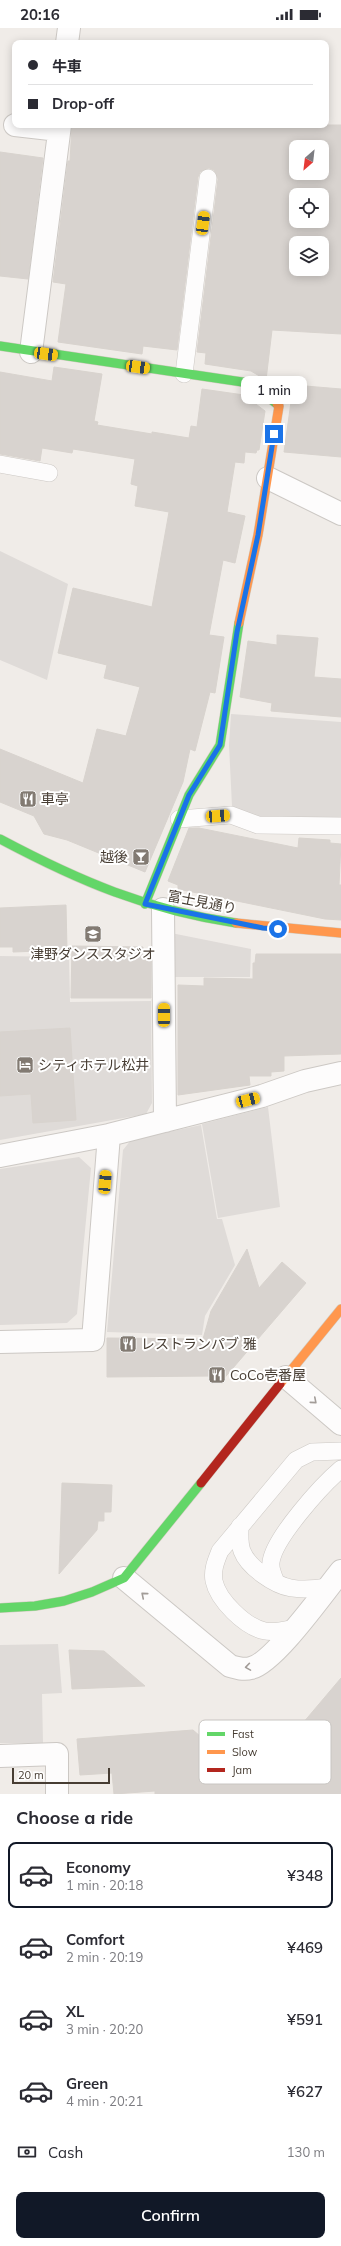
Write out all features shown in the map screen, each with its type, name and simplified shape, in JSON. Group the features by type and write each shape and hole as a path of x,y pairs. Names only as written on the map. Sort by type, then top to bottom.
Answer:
{"street":[{"path":"67,40 69,28"},
{"path":"0,123 12,125"},
{"path":"31,352 60,128"},
{"path":"0,346 31,352 249,383 279,406 258,535 237,632 220,745 189,795 178,819 154,907 165,1121"},
{"path":"268,478 341,514"},
{"name":"富士見通り","path":"0,839 35,858 91,884 154,907 263,928 341,933"},
{"path":"0,1156 109,1135 341,1073"},
{"path":"0,1342 93,1340 109,1135"},
{"path":"0,1608 36,1608 77,1599 124,1578 341,1309"},
{"path":"286,1377 341,1424"},
{"path":"124,1578 230,1666 239,1669 252,1668 266,1660 295,1628 334,1579"},
{"path":"0,1756 57,1754 57,1794"}],"lane":[{"path":"184,374 208,178"},
{"path":"0,464 49,472"},
{"path":"178,819 231,815 258,825 341,826"},
{"path":"295,1628 279,1631 264,1631 233,1612 220,1595 214,1581 214,1566 220,1551 296,1460 312,1452 341,1451"},
{"path":"276,1582 271,1572 271,1562 280,1538 333,1476 341,1469"},
{"path":"240,1526 243,1552 254,1566 276,1582 289,1588 307,1589 334,1579"}],"shaded area":[{"path":"0,551 68,584 47,680 0,660"},
{"path":"231,714 341,722 341,822 258,818 232,806 229,745"},
{"path":"171,933 251,949 250,977 172,977"},
{"path":"0,956 69,957 70,1002 151,1001 152,1103 146,1114 0,1140"},
{"path":"268,1107 280,1207 218,1218 202,1124"},
{"path":"201,1125 217,1219 222,1219 235,1265 205,1316 202,1335 107,1332 123,1150 131,1140"},
{"path":"79,1157 91,1168 77,1314 67,1323 0,1325 0,1169"},
{"path":"58,1644 62,1693 42,1694 43,1743 0,1743 0,1645"}],"building":[{"path":"329,125 341,125 341,334 272,330 266,380 251,371 205,364 206,353 197,352 218,179 214,170 209,168 200,172 198,177 177,350 143,346 142,354 58,342 66,284 53,282 68,161 70,161 72,128 329,128"},
{"path":"0,152 43,158 28,279 0,276"},
{"path":"54,367 102,374 94,421 98,422 97,425 152,434 152,432 189,438 191,426 197,427 202,389 244,395 265,411 259,450 257,450 256,453 245,452 244,463 235,462 227,512 245,516 235,563 223,560 209,635 224,637 215,693 210,692 195,751 190,749 183,782 145,872 67,840 44,834 34,816 0,802 0,749 83,783 97,729 126,736 140,687 104,678 107,665 58,653 73,588 152,607 169,512 135,506 138,486 131,484 135,459 73,449 72,453 42,448 40,461 0,454 0,372 52,381"},
{"path":"270,383 341,389 341,457 284,452 291,402"},
{"path":"277,635 318,638 314,677 341,679 341,717 271,711 272,703 240,697 248,641 277,645"},
{"path":"189,828 199,828 298,848 299,838 330,840 330,843 341,844 339,885 341,885 341,920 325,919 178,889 178,885 168,881"},
{"path":"66,905 67,950 13,952 13,947 0,947 0,908"},
{"path":"72,946 143,947 143,960 151,960 151,998 71,998"},
{"path":"256,954 341,954 341,1054 284,1056 284,1071 271,1072 271,1076 249,1076 250,1085 178,1095 178,985 204,986 204,978 253,979 253,963 255,963"},
{"name":"シティホテル松井","path":"70,1028 76,1120 33,1123 31,1094 0,1096 0,1032"},
{"path":"247,1249 259,1288 282,1262 306,1283 221,1382 212,1376 107,1377 107,1338 203,1339 211,1311"},
{"path":"62,1483 112,1485 111,1512 104,1512 104,1521 98,1521 97,1530 59,1574"},
{"path":"69,1650 104,1651 145,1686 72,1689"},
{"path":"341,1678 341,1794 155,1794 155,1791 114,1794 112,1773 80,1775 77,1739 193,1730 199,1735 199,1784 331,1784 331,1720 305,1720"}],"traffic: fast":[{"path":"0,346 249,383 277,404"},
{"path":"145,904 189,795 220,745 239,623"},
{"path":"0,839 58,868 114,892 173,910 236,923"},
{"path":"0,1608 35,1606 64,1601 92,1592 124,1578 201,1483"}],"traffic: slow":[{"path":"239,623 258,535 279,406 277,404"},
{"path":"236,923 341,933"},
{"path":"280,1384 341,1309"}],"traffic: jam":[{"path":"201,1483 280,1384"}],"place":[{"name":"車亭","path":"28,799"},
{"name":"越後","path":"141,857"},
{"name":"津野ダンススタジオ","path":"93,934"},
{"name":"シティホテル松井","path":"25,1065"},
{"name":"レストランパブ 雅","path":"128,1344"},
{"name":"CoCo壱番屋","path":"217,1375"}],"route":[{"path":"274,434 258,535 237,632 220,745 189,795 178,819 145,904 163,909 263,928 278,929"}]}
